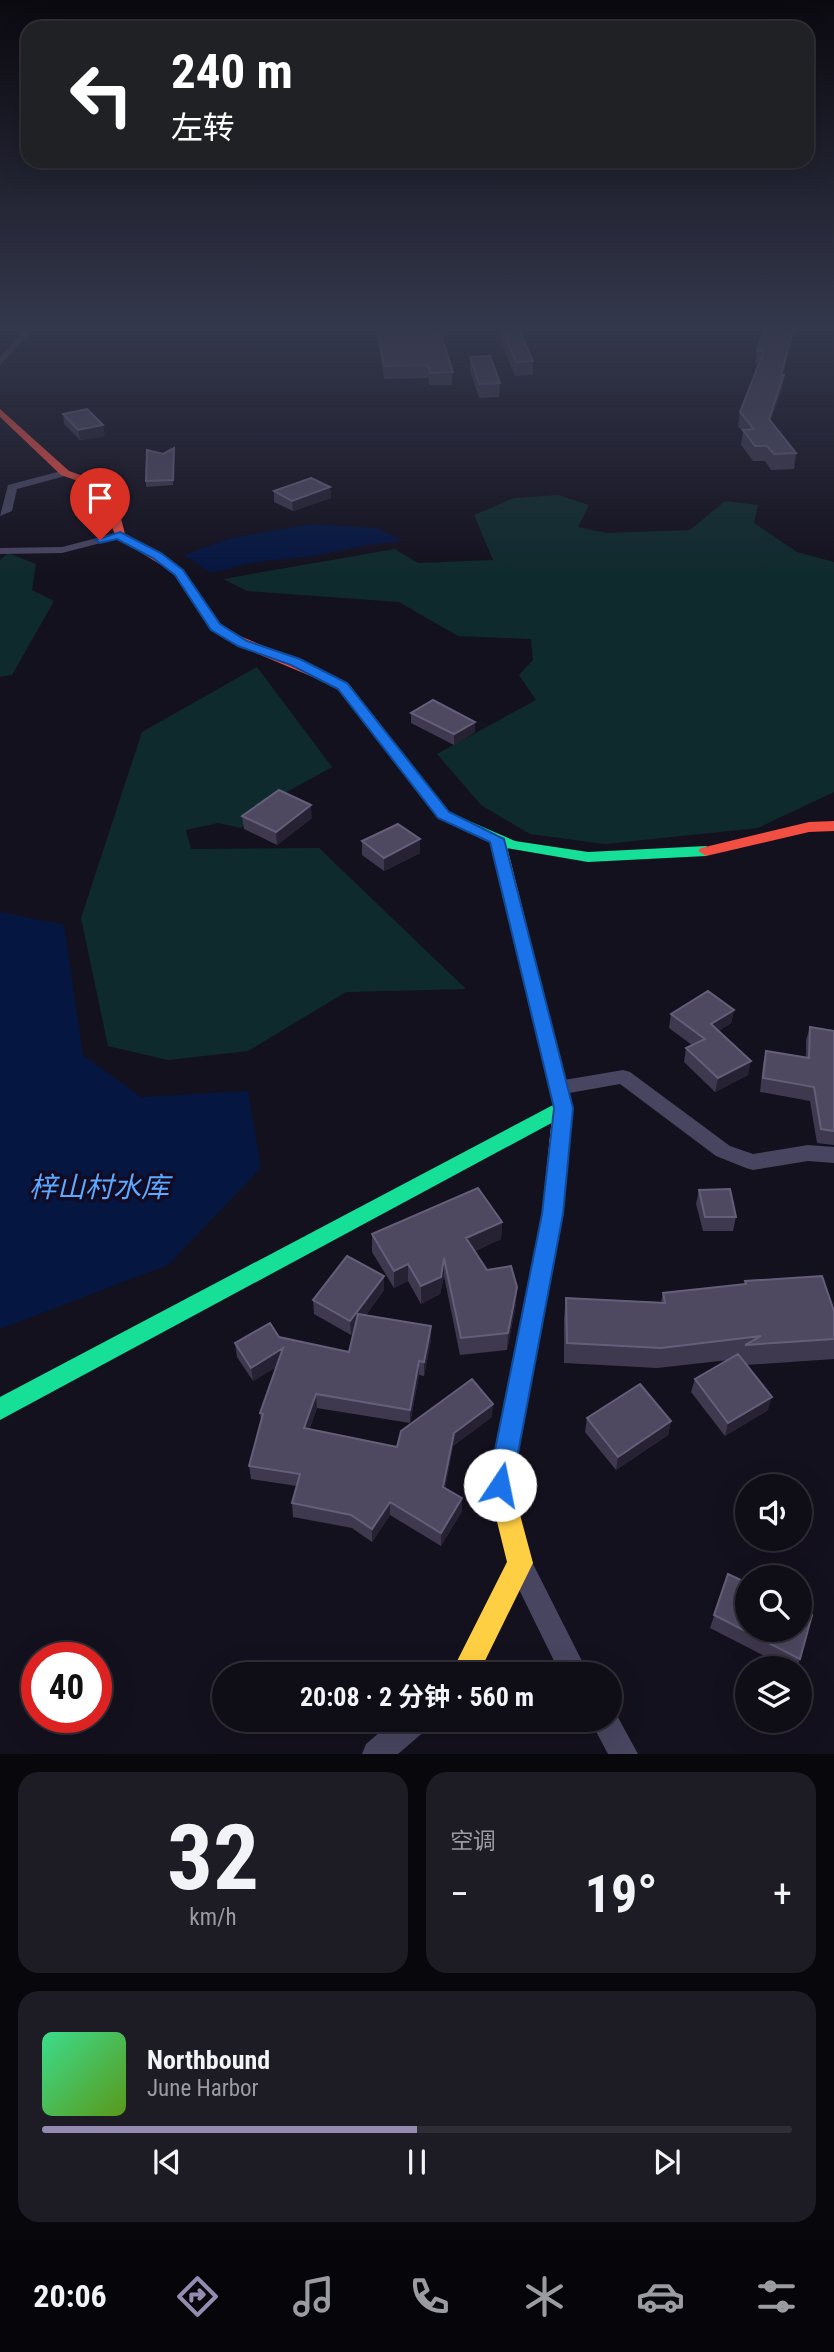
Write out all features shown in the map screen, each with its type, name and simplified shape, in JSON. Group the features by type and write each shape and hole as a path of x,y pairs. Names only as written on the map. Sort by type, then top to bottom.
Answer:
{"street":[{"path":"0,412 65,473 99,485 110,494 120,535 126,541 157,555 179,572 216,627 242,644 296,662 343,686 443,815 511,845 588,857 706,851 809,827 834,826"},
{"path":"0,487 12,487 65,473"},
{"path":"0,513 7,510 12,487"},
{"path":"0,551 62,550 120,535"},
{"path":"497,839 564,1108 552,1214 500,1485 520,1563 570,1662"},
{"path":"558,1088 623,1077 723,1151 753,1162 808,1153 834,1155"},
{"path":"0,1409 564,1108"},
{"path":"470,1662 520,1563"},
{"path":"376,1754 402,1732"},
{"path":"611,1732 624,1754"}],"green space":[{"path":"558,495 589,505 578,527 606,533 690,530 725,501 758,505 754,523 797,552 834,562 834,792 758,828 605,844 530,834 481,805 437,754 536,700 519,675 533,660 531,639 458,636 399,602 247,591 223,579 395,549 418,563 493,560 474,515 514,498"},
{"path":"8,553 36,564 32,590 54,601 12,675 0,677 0,560"},
{"path":"257,667 332,767 276,798 241,828 218,823 186,830 191,849 319,848 466,989 346,992 248,1051 168,1060 108,1046 81,918 142,732"}],"water":[{"path":"312,524 377,528 403,541 315,556 263,561 211,573 184,555 231,538"},
{"name":"梓山村水库","path":"0,912 64,925 83,1055 141,1097 248,1091 261,1168 168,1265 0,1329"}],"building":[{"path":"90,412 103,425 78,430 63,414"},
{"path":"740,412 771,412 769,419 796,453 774,454 767,446 755,446 743,430 754,429"},
{"path":"174,448 173,480 146,481 147,450 163,454"},
{"path":"311,478 330,487 292,501 274,491"},
{"path":"433,700 475,722 454,734 411,713"},
{"path":"279,790 311,805 276,832 242,816"},
{"path":"398,824 420,839 384,858 362,841"},
{"path":"708,991 734,1010 711,1024 751,1061 718,1078 686,1048 705,1039 671,1014"},
{"path":"810,1027 834,1031 834,1131 821,1129 814,1087 763,1078 766,1051 809,1058"},
{"path":"478,1188 502,1222 466,1238 487,1270 511,1266 517,1287 508,1333 461,1338 444,1258 441,1277 421,1286 408,1264 394,1271 372,1234"},
{"path":"730,1189 736,1217 705,1217 699,1190"},
{"path":"347,1256 384,1276 350,1321 313,1300"},
{"path":"822,1276 834,1311 834,1339 745,1345 761,1336 661,1348 567,1343 566,1298 665,1303 663,1293 746,1284 745,1281"},
{"path":"358,1314 431,1326 424,1362 419,1361 410,1410 316,1394 304,1428 397,1447 401,1431 472,1379 493,1404 454,1433 443,1487 462,1498 441,1533 390,1502 372,1529 351,1515 292,1503 300,1474 249,1466 263,1414 260,1413 283,1348 251,1368 235,1343 270,1323 279,1337 349,1352"},
{"path":"738,1354 772,1397 728,1423 695,1379"},
{"path":"640,1384 671,1421 618,1457 587,1418"},
{"path":"728,1574 735,1577 735,1626 714,1615"},
{"path":"767,1642 805,1642 801,1656 794,1656"}],"traffic: fast":[{"path":"325,677 343,686 443,815 511,845 588,857 706,851"},
{"path":"0,1409 563,1108 554,1071"}],"traffic: slow":[{"path":"497,839 554,1071"},
{"path":"470,1662 520,1563 500,1485 552,1214 563,1108"}],"traffic: jam":[{"path":"0,412 65,473 99,485 110,493 120,535 178,571 218,628 241,643 325,677"},
{"path":"706,851 809,827 834,826"}],"route":[{"path":"100,540 120,535 126,541 157,555 179,572 216,627 242,644 296,662 343,686 443,815 497,839 564,1108 552,1214 500,1485"}]}
